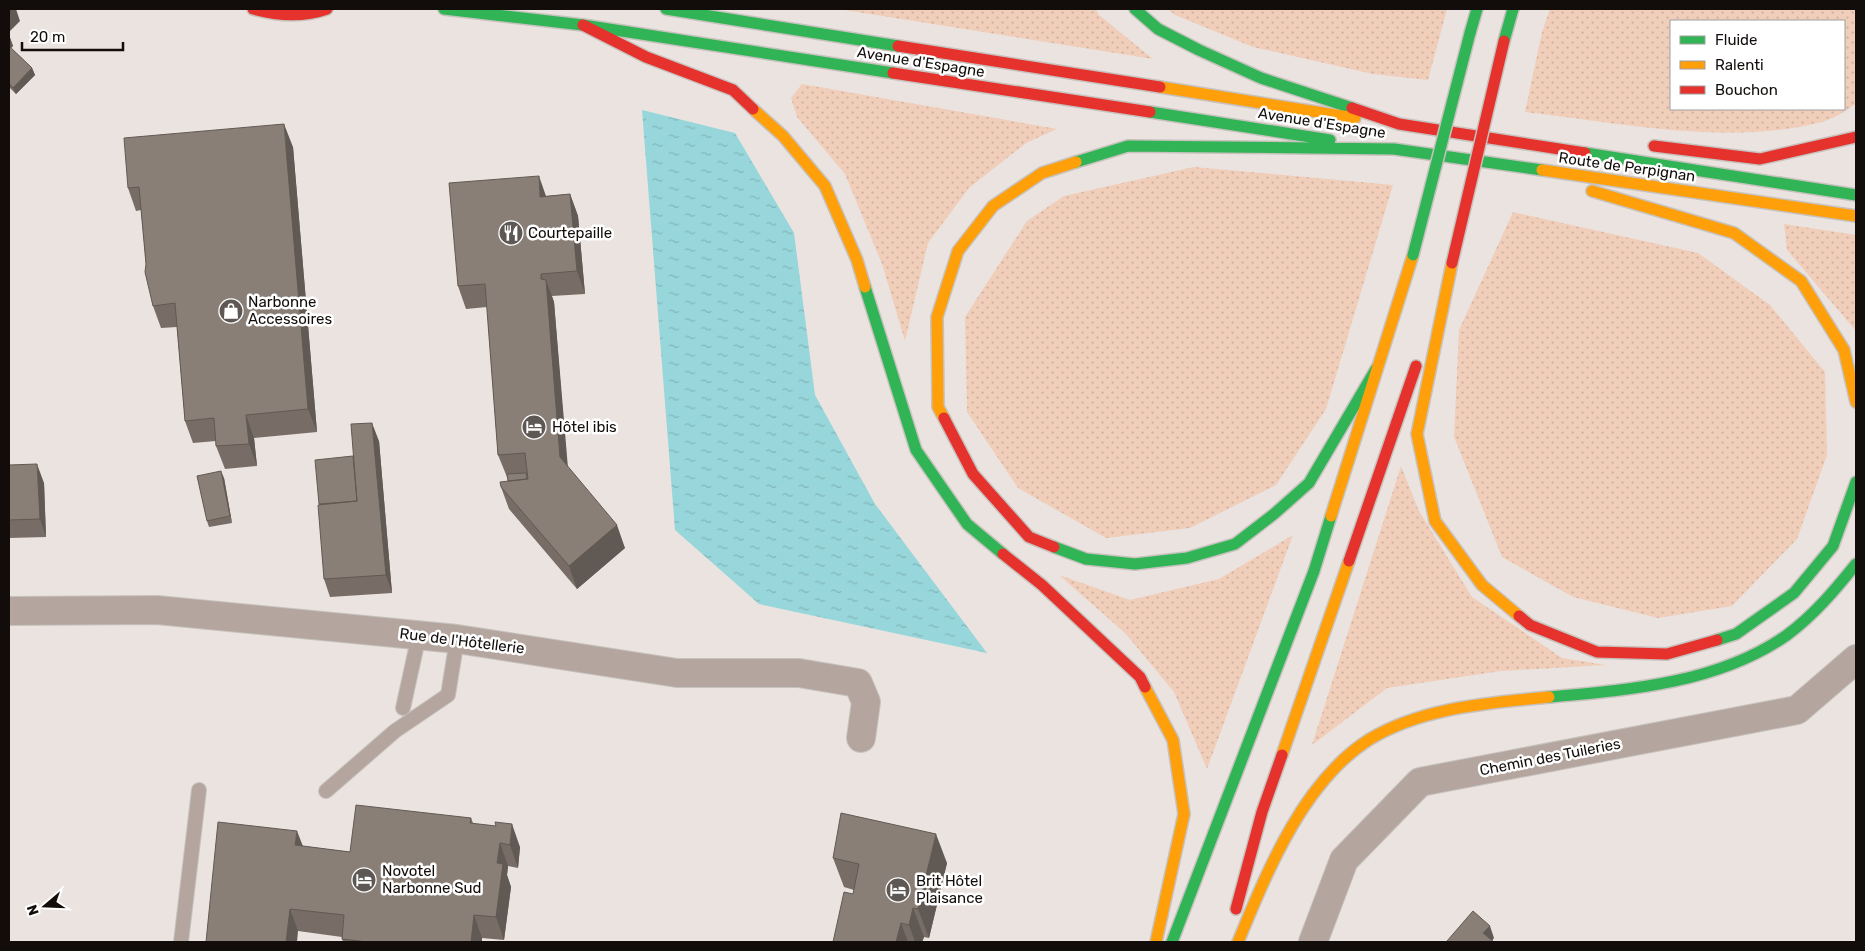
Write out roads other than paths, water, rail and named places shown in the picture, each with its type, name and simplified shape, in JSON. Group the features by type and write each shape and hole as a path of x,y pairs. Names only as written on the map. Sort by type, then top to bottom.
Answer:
{"main road":[{"path":"253,9 272,15 299,15 326,9"},
{"name":"Avenue d'Espagne","path":"444,9 583,25 1394,149"},
{"name":"Avenue d'Espagne","path":"666,9 1399,124"},
{"path":"1135,9 1158,29 1261,78 1399,124"},
{"path":"1172,942 1314,571 1413,255 1477,9"},
{"path":"1514,9 1504,41 1452,263 1417,434 1435,521 1482,585 1530,625 1597,652 1667,654 1736,634 1794,593 1832,546 1856,482"},
{"path":"583,25 646,57 733,90 789,143 825,186 857,260 916,450 967,524 1042,585 1140,677 1173,740 1184,814 1156,942"},
{"name":"Route de Perpignan","path":"1399,124 1856,196"},
{"path":"1639,144 1760,159 1856,137"},
{"path":"1508,142 1602,143"},
{"path":"1376,369 1309,483 1274,514 1235,544 1187,558 1135,564 1086,558 1029,537 973,474 938,407 936,317 958,251 993,206 1042,174 1128,146 1394,149"},
{"name":"Route de Perpignan","path":"1394,149 1856,216"},
{"path":"1507,165 1734,233 1801,281 1844,350 1856,402"},
{"path":"1230,933 1262,812 1452,263"},
{"path":"1238,942 1273,858 1301,809 1353,750 1384,731 1439,713 1484,704 1630,689 1684,680 1725,667 1770,647 1804,623 1840,587 1856,564"}],"street":[{"name":"Rue de l'Hôtellerie","path":"9,611 157,610 457,639 677,672 799,673 858,683 866,702 861,738"},
{"name":"Chemin des Tuileries","path":"1313,942 1344,860 1420,782 1797,710 1856,659"}],"lane":[{"path":"403,708 420,635"},
{"path":"326,791 395,731 448,695 457,639"},
{"path":"181,942 199,790"}],"water":[{"path":"642,110 735,133 794,233 815,395 875,504 987,653 759,604 675,530"}],"place":[{"name":"Courtepaille","path":"511,233"},
{"name":"Narbonne Accessoires","path":"231,311"},
{"name":"Hôtel ibis","path":"534,427"},
{"name":"Novotel Narbonne Sud","path":"364,880"},
{"name":"Brit Hôtel Plaisance","path":"898,890"}]}
